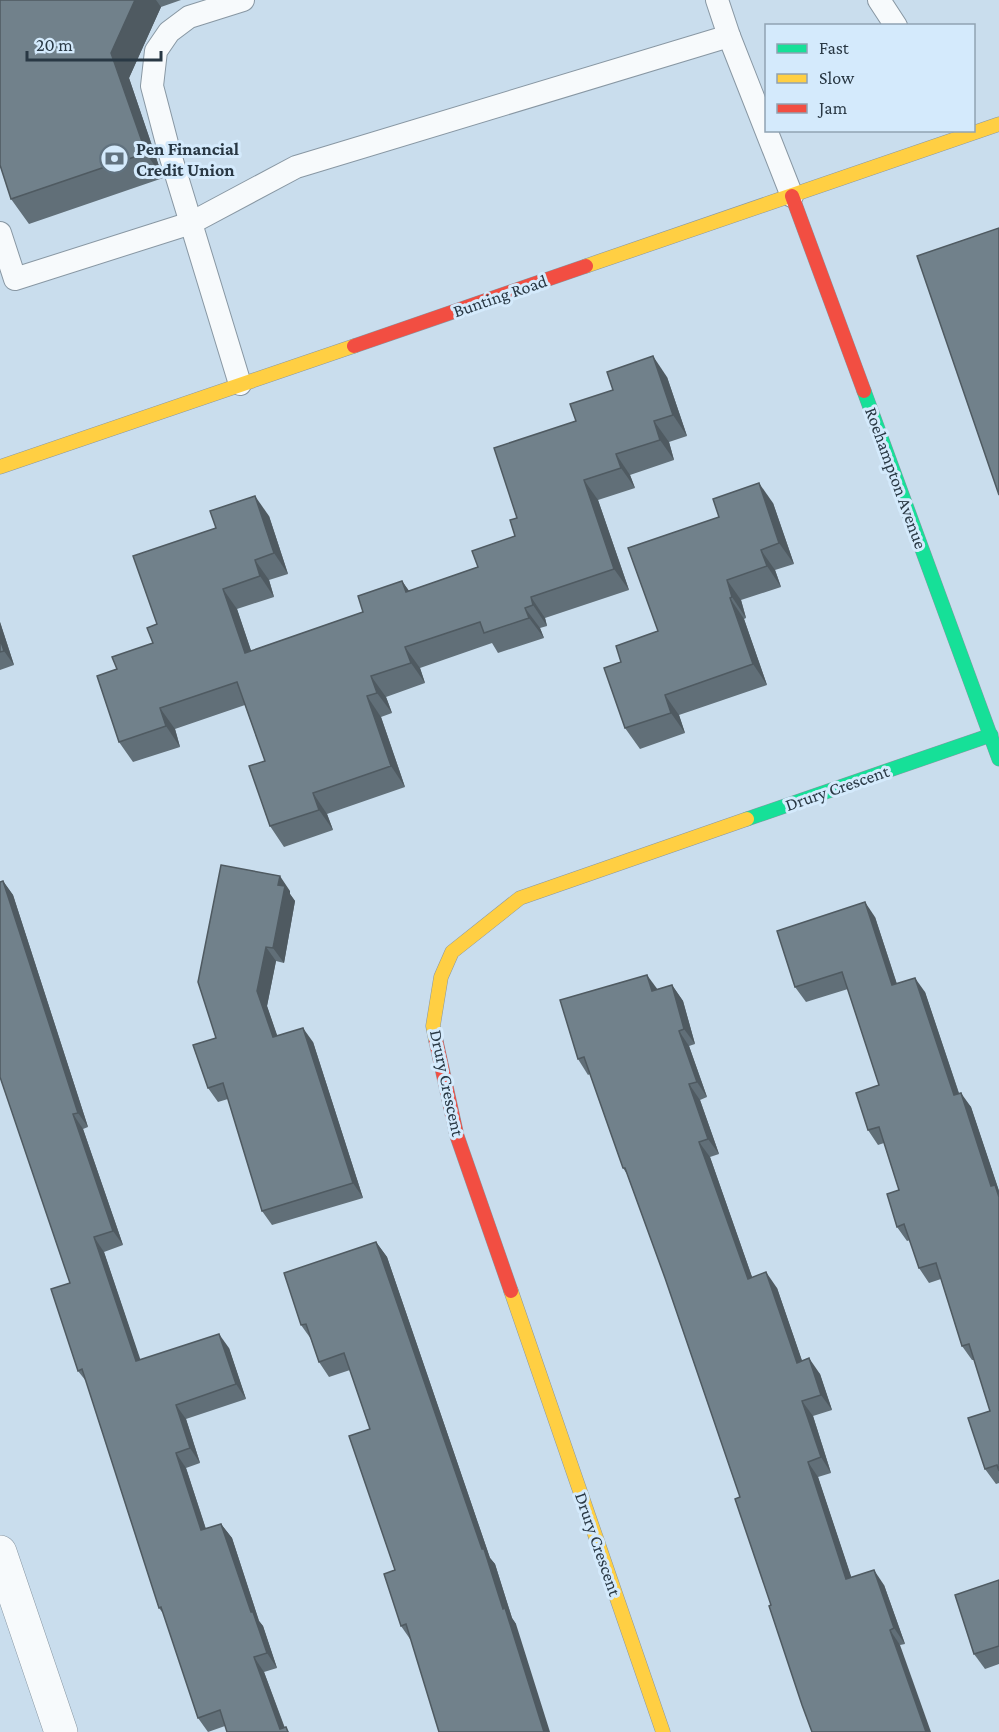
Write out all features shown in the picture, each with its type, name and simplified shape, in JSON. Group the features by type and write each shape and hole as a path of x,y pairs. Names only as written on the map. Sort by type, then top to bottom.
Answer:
{"street":[{"name":"Bunting Road","path":"975,129 999,124"},
{"name":"Bunting Road","path":"0,467 792,196 932,138 961,132"},
{"name":"Roehampton Avenue","path":"792,196 997,751"},
{"name":"Drury Crescent","path":"663,1732 457,1136 433,1026 441,977 452,952 520,898 997,751"},
{"path":"0,1552 61,1732"}],"lane":[{"path":"240,384 152,86 156,51 169,32 189,17 243,0"},
{"path":"717,0 765,127"},
{"path":"879,0 895,24"},
{"path":"0,233 15,279 191,223 296,167 729,36"},
{"path":"767,132 792,196"}],"building":[{"path":"0,0 135,0 111,53 146,153 11,199 0,165"},
{"path":"999,228 999,495 917,256"},
{"path":"653,356 673,415 654,421 660,440 616,454 621,468 584,480 614,569 531,597 533,605 525,608 529,618 484,633 480,622 405,647 411,663 371,676 377,693 367,696 391,766 313,793 319,810 270,826 249,766 265,761 237,682 160,708 166,726 119,742 97,676 117,669 112,657 153,643 147,628 157,624 133,556 216,528 210,511 255,496 274,553 255,560 260,576 223,589 245,653 363,612 358,596 402,581 406,592 478,567 472,551 515,536 510,520 517,518 494,448 576,421 570,404 613,390 607,372"},
{"path":"759,483 779,543 761,550 767,566 727,580 732,597 730,598 753,664 665,695 671,713 625,728 604,668 621,662 616,646 658,631 628,548 719,517 713,499"},
{"path":"0,639 4,651 0,652"},
{"path":"221,865 280,876 278,885 285,886 273,948 266,947 257,991 273,1037 303,1028 353,1183 262,1211 223,1083 208,1088 193,1045 216,1038 198,982"},
{"path":"3,881 78,1113 73,1114 113,1231 94,1237 136,1361 219,1334 236,1384 176,1405 190,1448 176,1453 201,1530 221,1524 267,1653 254,1657 280,1729 286,1727 288,1732 227,1732 220,1710 198,1718 161,1607 159,1608 82,1369 78,1371 51,1289 70,1283 0,1077 0,882"},
{"path":"865,902 892,985 915,978 954,1095 961,1093 991,1186 995,1185 999,1197 999,1471 997,1465 985,1469 968,1418 990,1411 969,1344 962,1346 936,1263 919,1268 904,1224 897,1227 887,1194 899,1190 879,1127 868,1130 856,1093 879,1085 842,972 795,987 777,931"},
{"path":"647,975 652,991 672,985 684,1029 679,1031 697,1082 689,1084 708,1139 699,1142 748,1279 766,1272 797,1363 809,1358 821,1395 802,1401 821,1457 808,1462 846,1579 874,1570 894,1628 890,1630 926,1732 812,1732 802,1705 735,1499 740,1497 665,1278 584,1057 578,1059 560,1000"},
{"path":"376,1242 503,1609 505,1608 544,1732 439,1732 406,1624 401,1626 384,1574 395,1570 349,1436 370,1429 344,1353 319,1362 306,1324 301,1325 284,1273"},
{"path":"999,1580 999,1646 974,1654 955,1595"}],"traffic: fast":[{"path":"864,391 999,759"},
{"path":"747,819 991,735"}],"traffic: slow":[{"path":"586,266 999,124"},
{"path":"0,467 354,346"},
{"path":"436,1041 433,1026 441,977 452,952 520,898 747,819"},
{"path":"511,1291 663,1732"}],"traffic: jam":[{"path":"792,196 864,391"},
{"path":"354,346 586,266"},
{"path":"436,1041 457,1136 511,1291"}],"place":[{"name":"Pen Financial Credit Union","path":"115,159"}]}
